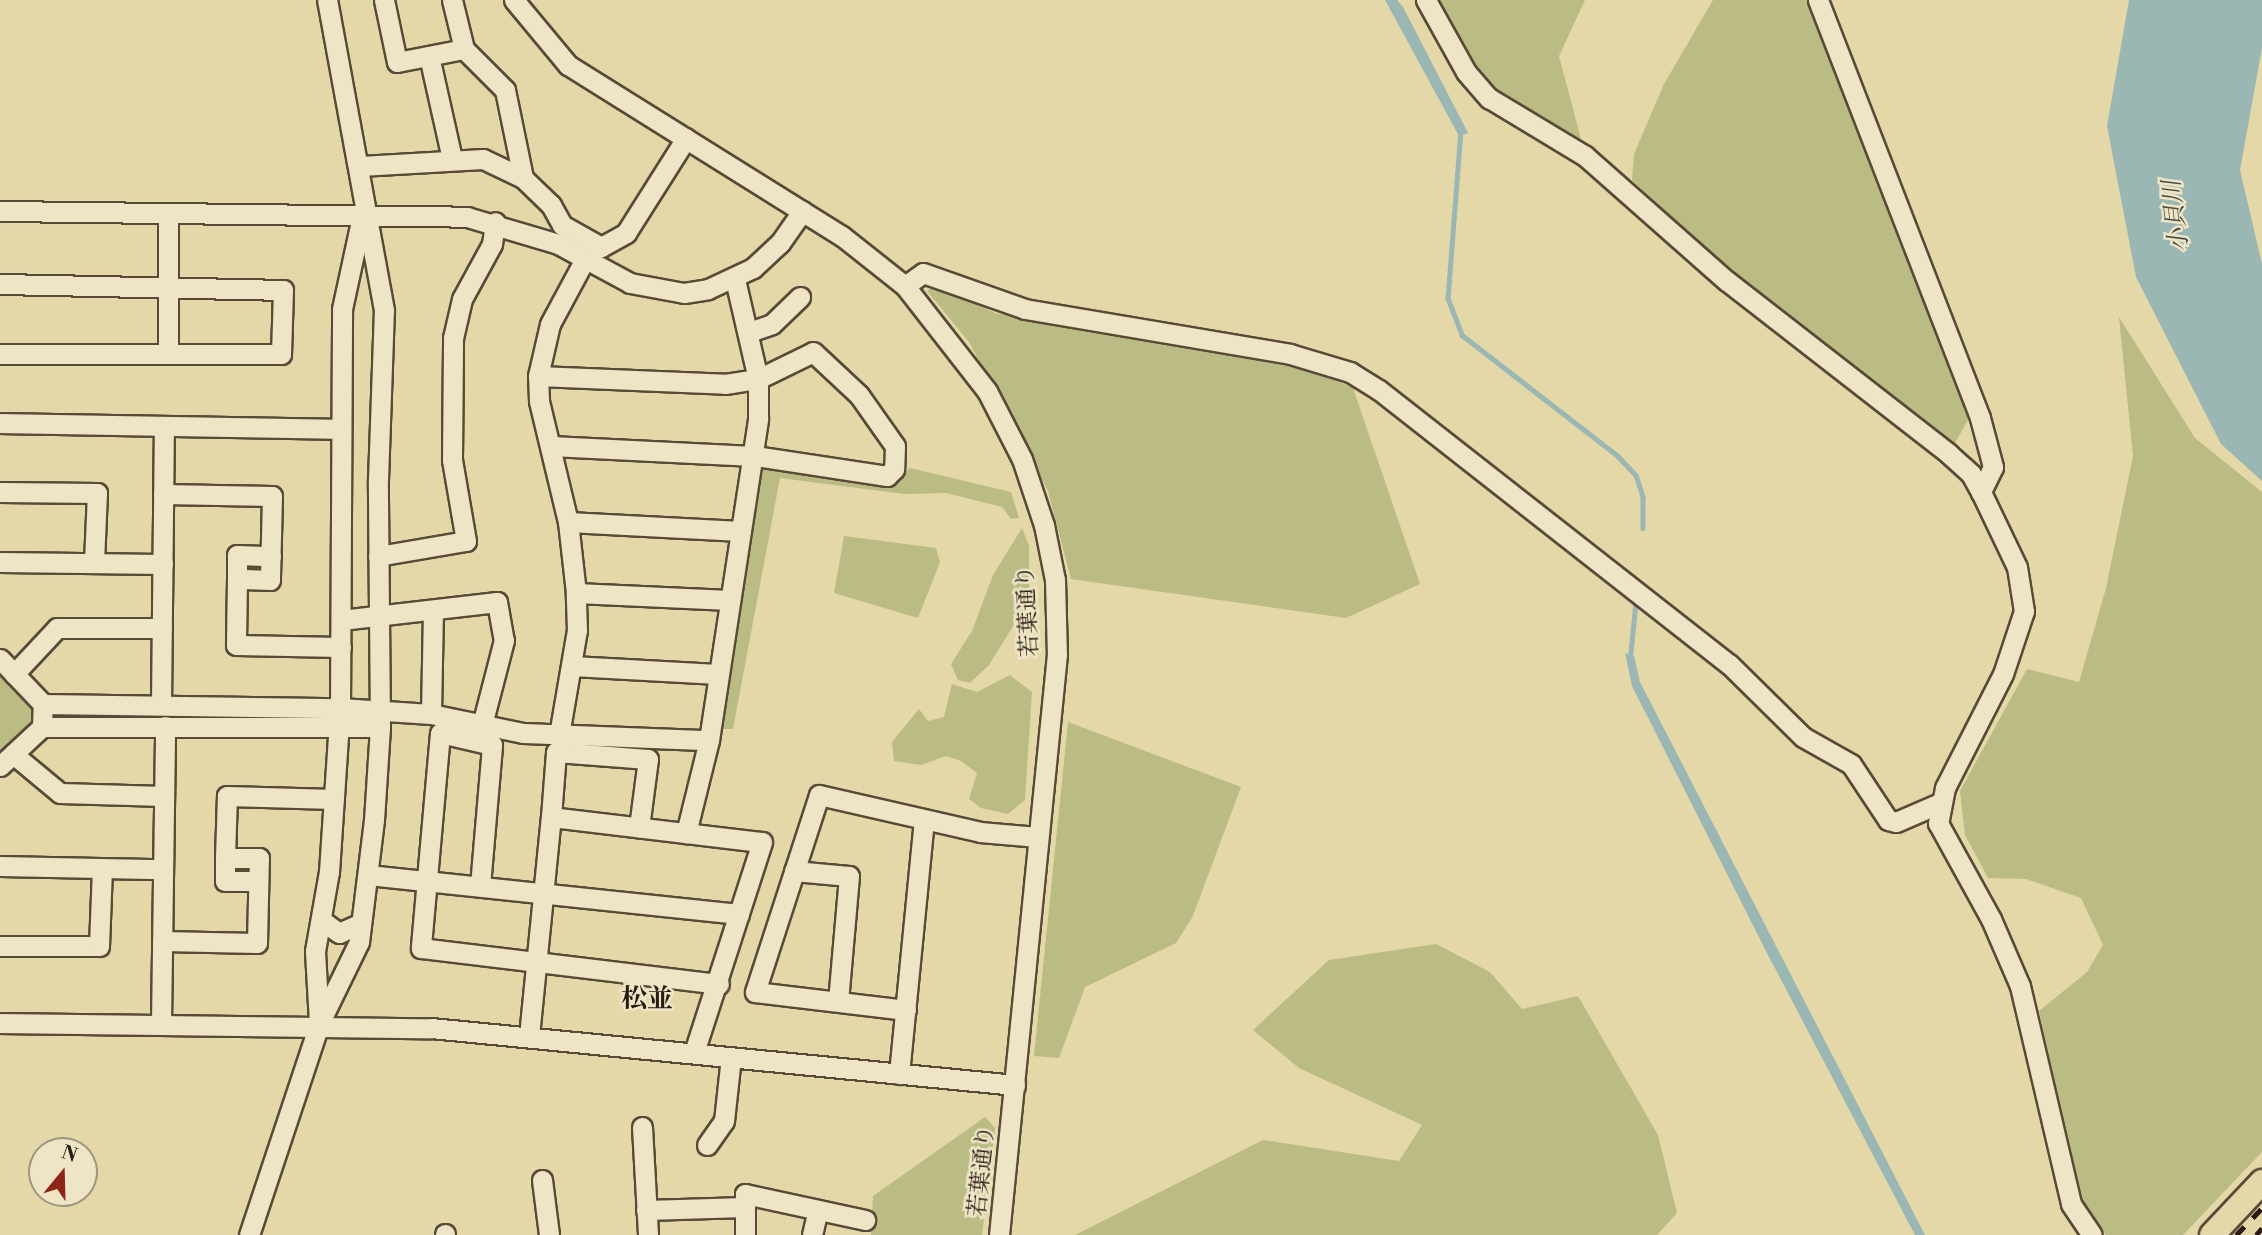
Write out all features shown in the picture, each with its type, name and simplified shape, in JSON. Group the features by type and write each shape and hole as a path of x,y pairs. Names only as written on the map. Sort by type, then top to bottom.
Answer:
{"main road":[{"path":"2212,1235 2262,1182"}],"street":[{"path":"248,1235 319,1024 351,965 368,875 380,719 378,556 384,310 363,213 360,166 327,0"},
{"path":"384,0 397,62 464,49"},
{"path":"452,0 464,49 505,90 523,178"},
{"name":"若葉通り","path":"514,0 568,65 861,249 905,286 987,391 1022,459 1044,526 1055,580 1057,654 999,1235"},
{"path":"1426,0 1466,72 1489,98 1586,156 1727,281 1950,454 1971,474 1981,492 2017,566 2024,611 2003,674 1961,751 1940,803 1942,837 1991,919 2023,994 2071,1204 2092,1235"},
{"path":"1818,0 1980,418 1993,467 1981,492"},
{"path":"429,56 452,159"},
{"path":"360,166 483,159 523,178 551,205 562,225 601,247 626,233 686,138"},
{"path":"0,212 438,214 495,222 585,259 629,283 657,292 684,293 735,279 780,243 802,211"},
{"path":"319,1024 315,951 321,920 334,799 341,708 338,429 342,309 363,213"},
{"path":"168,214 168,354"},
{"path":"378,556 466,541 452,460 453,338 462,299 492,244 495,222"},
{"path":"559,735 572,666 576,593 568,522 550,446 538,376 550,324 585,259"},
{"path":"905,286 923,273 1026,309 1290,354 1342,369 1379,390 1755,686 1803,737 1850,765 1888,820 1896,822 1940,803"},
{"path":"687,833 709,740 754,456 758,379 735,279"},
{"path":"0,284 283,290 281,354 0,354"},
{"path":"749,332 785,316 800,298"},
{"path":"538,376 724,384 758,379 813,352 859,395 895,446 894,469 887,476 754,456 550,446"},
{"path":"0,423 338,429"},
{"path":"161,705 164,428"},
{"path":"0,492 97,494 94,563"},
{"path":"163,494 272,496 270,580 237,579 236,645 341,647"},
{"path":"568,522 741,531"},
{"path":"0,562 163,564"},
{"path":"576,593 730,600"},
{"path":"341,620 496,602 504,640 482,725"},
{"path":"431,714 433,610"},
{"path":"14,674 57,628 162,628"},
{"path":"0,659 43,704 341,708 380,719"},
{"path":"572,666 718,674"},
{"path":"42,727 43,704"},
{"path":"164,796 60,793 7,760 42,727 340,728 380,719 431,714 482,725 559,735 709,740"},
{"path":"160,1023 165,726"},
{"path":"480,886 492,745 440,733 421,948 719,984"},
{"path":"529,1036 556,752 648,759 639,827"},
{"path":"906,1010 755,992 819,795 924,820 1038,837"},
{"path":"162,941 257,943 259,859 225,858 226,796 334,799"},
{"path":"551,817 762,842 719,984 694,1053"},
{"path":"899,1074 924,820"},
{"path":"0,866 163,869"},
{"path":"0,946 99,946 102,869"},
{"path":"794,871 849,876 838,1002"},
{"path":"368,875 739,915"},
{"path":"321,920 339,933 361,923"},
{"path":"0,1023 319,1024 529,1036 1015,1086"},
{"path":"707,1145 724,1121 731,1056"},
{"path":"642,1128 648,1235"},
{"path":"542,1180 549,1235"},
{"path":"746,1235 745,1194 865,1220"},
{"path":"646,1210 745,1206"},
{"path":"812,1235 818,1210"}],"green space":[{"path":"1438,0 1585,0 1559,56 1581,139 1568,136 1487,89"},
{"path":"1713,0 1810,0 1969,418 1954,445 1713,257 1632,180 1634,154 1664,84"},
{"path":"935,285 995,313 1315,371 1353,388 1420,584 1346,618 1071,579 1048,491 969,342 927,291"},
{"path":"2119,317 2195,438 2262,492 2262,1152 2183,1235 2106,1235 2082,1204 2039,1011 2087,972 2103,945 2081,898 2026,879 1988,878 1965,835 1960,791 2027,669 2079,682 2106,588 2133,456"},
{"path":"760,460 894,481 910,468 1011,492 1019,518 1011,519 1002,507 946,493 904,494 780,478 733,729 719,729"},
{"path":"1022,528 1029,546 1029,601 989,665 970,683 958,680 951,664 972,631 993,575"},
{"path":"844,536 936,548 940,562 918,618 834,593"},
{"path":"0,667 38,707 37,725 0,759"},
{"path":"1010,675 1032,692 1025,800 1008,814 981,808 969,799 977,773 961,761 946,756 921,765 894,761 892,742 919,709 928,721 944,717 952,684 977,692"},
{"path":"1068,722 1241,787 1192,918 1176,943 1085,987 1059,1058 1034,1056"},
{"path":"1436,944 1490,972 1522,1009 1578,996 1658,1135 1677,1213 1657,1235 1075,1235 1263,1140 1399,1161 1422,1125 1299,1068 1253,1030 1329,960"},
{"path":"985,1117 995,1128 982,1235 871,1235 873,1196"}],"water":[{"path":"1385,0 1397,0 1403,7 1468,133 1459,136"},
{"name":"小貝川","path":"2129,0 2262,0 2262,48 2240,170 2262,264 2262,481 2221,444 2136,277 2107,126"},
{"path":"1625,653 1634,656 1640,682 1925,1235 1915,1235 1768,955 1632,686"}],"waterway":[{"path":"1461,130 1448,298 1462,335 1618,456 1636,475 1643,496 1643,528"},
{"path":"1630,658 1636,597"}],"railway":[{"path":"2236,1235 2262,1208"},
{"path":"2256,1235 2262,1228"}],"district":[{"name":"松並","path":"647,1000"}]}
